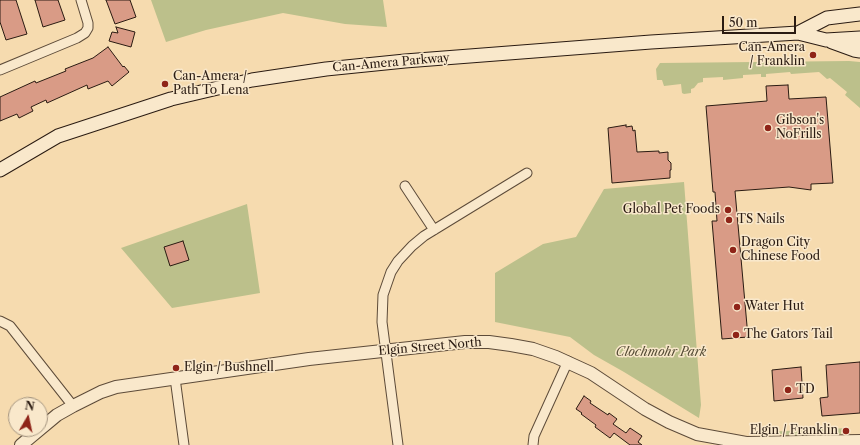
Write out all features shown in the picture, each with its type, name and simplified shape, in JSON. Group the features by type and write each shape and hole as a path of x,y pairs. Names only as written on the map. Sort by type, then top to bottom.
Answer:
{"main road":[{"name":"Can-Amera Parkway","path":"798,33 827,18 860,14"},
{"name":"Can-Amera Parkway","path":"0,170 58,136 171,100 252,80 326,69 405,61 651,42 798,33 826,40 860,38"},
{"path":"826,40 860,51"}],"street":[{"path":"0,70 77,38 85,33 88,28 88,23 82,0"},
{"path":"398,445 385,351 382,308 386,283 398,261 412,246 434,230 527,173"},
{"path":"405,186 434,230"},
{"path":"0,321 10,326 73,406"},
{"name":"Elgin Street North","path":"21,445 57,415 100,392 116,387 309,359 465,342 489,342 533,349 568,361 600,379 645,409 669,422 713,442 746,443 860,441"},
{"path":"533,445 534,436 568,361"},
{"path":"175,378 184,445"}],"green space":[{"path":"151,0 383,0 387,27 345,24 283,13 206,30 166,42"},
{"path":"860,62 860,108 845,95 847,92 830,78 827,79 819,72 766,74 766,77 761,77 761,74 743,75 743,78 723,80 723,77 703,78 703,82 698,83 691,89 691,93 684,94 682,93 681,84 664,86 662,80 657,80 656,69 660,63"},
{"name":"Clochmohr Park","path":"684,182 701,405 699,418 594,355 570,337 495,322 495,273 543,244 576,237 604,189"},
{"path":"247,204 260,293 172,308 121,248"},
{"path":"848,428 848,431 841,432 841,434 798,436 764,432"}],"building":[{"path":"0,0 16,0 27,34 6,40 0,22"},
{"path":"35,0 58,0 65,20 43,27"},
{"path":"106,0 130,0 136,17 115,24"},
{"path":"116,27 135,32 131,47 109,41 112,32 118,33"},
{"path":"108,47 123,67 124,66 129,72 112,86 108,81 88,89 87,85 47,103 46,100 31,107 33,111 19,118 17,114 0,121 0,97 35,81 36,83 66,71 65,69 93,58"},
{"name":"Gibson's NoFrills","path":"788,85 789,99 826,97 833,183 811,184 811,190 789,187 735,191 748,337 722,339 712,221 717,221 715,192 713,192 706,106 767,101 766,86"},
{"path":"626,125 626,127 632,126 633,131 635,130 637,152 668,152 668,160 671,163 670,178 612,183 608,128"},
{"path":"183,241 189,260 170,266 164,247"},
{"path":"860,362 860,413 822,416 820,398 828,397 826,365"},
{"name":"TD","path":"801,367 803,398 774,401 772,370"},
{"path":"584,396 591,401 590,403 617,419 613,424 626,433 630,428 642,436 638,442 642,445 630,445 614,433 610,438 595,427 596,425 576,409"}],"place":[{"name":"Can-Amera / Franklin","path":"813,55"},
{"name":"Can-Amera / Path To Lena","path":"165,84"},
{"name":"Gibson's NoFrills","path":"768,128"},
{"name":"Global Pet Foods","path":"728,210"},
{"name":"TS Nails","path":"729,220"},
{"name":"Dragon City Chinese Food","path":"733,250"},
{"name":"Water Hut","path":"737,307"},
{"name":"The Gators Tail","path":"736,335"},
{"name":"Elgin / Bushnell","path":"176,368"},
{"name":"TD","path":"788,390"},
{"name":"Elgin / Franklin","path":"846,431"}]}
